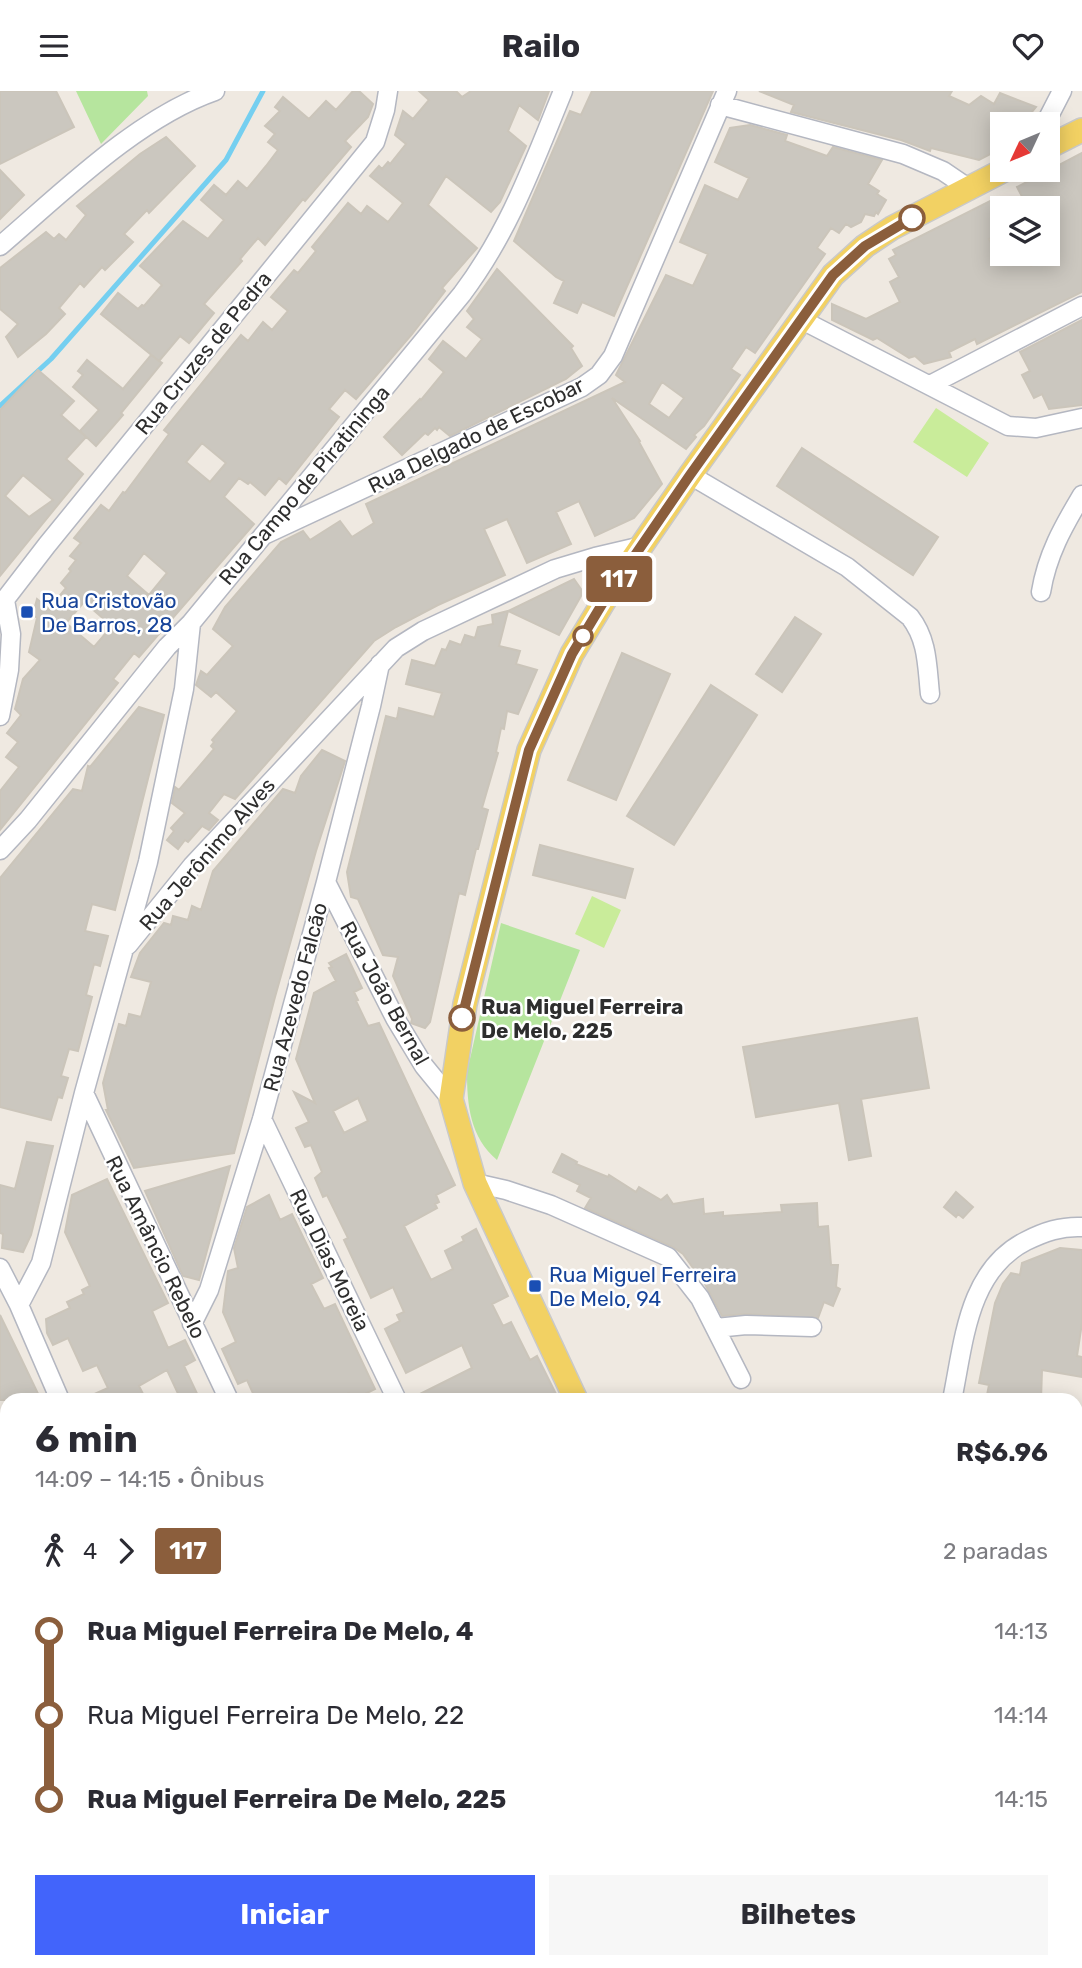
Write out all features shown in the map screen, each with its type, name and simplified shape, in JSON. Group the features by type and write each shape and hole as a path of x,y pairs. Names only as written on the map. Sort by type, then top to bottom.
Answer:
{"main road":[{"path":"1060,141 1082,130"},
{"path":"573,1393 475,1183 451,1099 465,1004 529,750 572,654 607,596 833,275 865,246 891,228 990,177"}],"street":[{"path":"0,246 81,174 151,124 186,95 215,91"},
{"name":"Rua Cruzes de Pedra","path":"3,603 55,535 374,142 385,110 388,91"},
{"name":"Rua Campo de Piratininga","path":"0,850 462,295 485,263 510,218 563,91"},
{"path":"1051,112 1062,91"},
{"path":"723,98 903,154 943,171 968,188"},
{"name":"Rua Delgado de Escobar","path":"260,537 582,387 599,375 612,356 723,98"},
{"path":"930,385 1082,306"},
{"path":"802,320 1008,426 1036,428 1082,418"},
{"path":"690,475 847,568 910,617 918,626 926,648 930,694"},
{"path":"1041,592 1050,555 1082,495"},
{"name":"Rua Jerônimo Alves","path":"19,1305 41,1262 123,950 192,866 396,648 423,631 555,569 642,546"},
{"path":"595,557 607,596"},
{"path":"0,716 9,670 11,634 3,603"},
{"path":"123,950 148,862 184,689 191,623"},
{"name":"Rua Azevedo Falcão","path":"192,1324 209,1290 262,1119 326,883 380,664"},
{"name":"Rua João Bernal","path":"326,883 395,1018 424,1066 451,1099"},
{"name":"Rua Amâncio Rebelo","path":"84,1093 226,1393"},
{"name":"Rua Dias Moreia","path":"262,1119 394,1393"},
{"path":"475,1183 551,1205 668,1257 688,1280 741,1378"},
{"path":"953,1393 970,1309 981,1283 998,1261 1015,1246 1063,1226 1082,1227"},
{"path":"0,1268 58,1393"},
{"path":"716,1328 746,1325 812,1327"}],"green space":[{"path":"76,91 147,91 148,96 101,144"},
{"path":"936,408 989,443 967,477 913,442"},
{"path":"592,896 621,910 604,948 575,934"},
{"path":"501,923 580,950 497,1160 481,1141 472,1120 467,1072"}],"building":[{"path":"0,91 56,91 74,127 0,164"},
{"path":"353,91 359,91 373,104 368,117 345,141 351,147 265,245 258,238 240,259 242,261 204,304 214,313 189,343 180,336 159,361 101,314 118,293 138,309 144,306 162,285 140,266 183,221 208,239 224,220 201,200 214,185 226,195 238,181 247,189 266,166 278,150 268,142 275,134 265,126 280,111 275,107 283,97 309,119 326,101 336,110"},
{"path":"419,91 456,91 462,97 471,91 549,91 538,120 519,105 508,131 526,146 500,202 491,212 446,176 428,205 477,248 442,288 445,291 412,334 356,399 345,390 329,409 339,417 286,484 279,478 265,495 250,482 248,484 239,478 224,497 254,524 139,657 134,653 113,679 118,683 0,830 0,791 19,767 6,757 18,742 7,733 21,715 15,709 23,679 40,660 29,652 37,618 33,614 37,599 49,609 66,588 61,583 76,560 70,556 81,543 74,538 101,505 109,511 123,492 125,493 169,434 164,430 241,335 248,341 263,322 272,330 288,311 271,297 294,270 298,273 316,251 312,247 348,203 361,214 367,206 388,222 403,203 370,176 379,166 382,169 388,162 390,164 406,144 395,135 403,111 413,119 429,100","holes":["202,443 226,463 210,482 186,462","144,553 167,573 149,595 127,576","84,602 112,626 94,647 66,623"]},
{"path":"592,91 713,91 614,316 582,302 577,313 554,303 564,281 514,241 570,111 581,115"},
{"path":"759,91 952,91 949,96 969,105 981,96 994,104 1000,93 1036,107 1032,112 990,112 990,154 979,160 931,148 930,151 901,140 791,112 794,105"},
{"path":"750,125 787,135 785,141 827,156 833,147 882,160 868,184 886,200 878,214 865,214 861,222 851,227 846,224 839,233 831,228 817,248 825,254 755,353 746,347 731,369 740,375 686,449 612,398 640,441 662,484 634,518 595,536 579,501 556,512 571,544 527,563 507,519 484,529 505,575 438,605 374,641 235,799 224,794 209,813 218,820 209,830 202,826 178,849 167,840 174,831 171,828 185,813 172,803 175,787 179,790 214,749 211,746 214,742 212,740 237,711 216,692 211,697 196,685 201,671 207,675 233,646 213,629 225,607 281,542 303,531 310,540 340,521 352,537 374,523 366,504 625,382 616,375 666,275 693,286 708,254 680,242 705,185 738,200 749,178 715,162 730,128","holes":["662,382 684,398 669,418 649,404"]},
{"path":"166,137 195,166 149,213 147,210 124,234 133,242 105,270 102,267 84,287 80,283 59,308 65,314 18,357 6,337 18,324 0,309 0,268 46,232 54,239 59,234 66,240 86,215 77,206 140,154"},
{"path":"1082,153 1082,292 977,344 975,339 949,352 951,357 924,364 915,356 909,358 877,338 873,340 832,320 832,304 866,319 900,302 890,282 899,277 889,259 896,255 893,250 990,201 990,266 1060,266 1060,196 1022,196 1017,187 1027,182 1060,182 1060,165"},
{"path":"0,170 24,195 0,219"},
{"path":"497,269 573,346 571,348 582,366 566,379 450,436 439,427 437,430 435,428 428,435 425,433 402,455 384,437 444,372 429,359 443,341 466,359 482,339 467,327 474,319 467,311"},
{"path":"1082,320 1082,405 1049,409 1042,394 1034,398 1022,375 1030,371 1020,352"},
{"path":"151,355 162,363 96,446 80,431 99,410 73,387 83,375 78,371 87,360 123,389"},
{"path":"38,370 74,401 61,415 86,437 66,459 83,474 0,576 0,410","holes":["23,475 53,500 29,517 5,496"]},
{"path":"802,448 938,537 913,575 777,486"},
{"path":"574,579 581,589 581,596 559,635 508,611"},
{"path":"508,611 499,646 520,651 516,664 537,670 518,714 507,711 504,729 501,728 496,752 498,753 482,808 488,810 465,895 459,893 430,1022 425,1028 411,1023 412,1019 393,976 398,957 383,955 358,899 351,897 347,872 386,716 397,719 399,708 434,717 442,693 406,684 412,660 435,666 442,649 446,650 450,641 461,645 465,635 475,638 478,627 493,624 492,615"},
{"path":"795,617 821,634 782,692 756,674"},
{"path":"622,653 670,674 616,800 568,780"},
{"path":"711,685 757,715 674,845 627,816"},
{"path":"139,707 164,715 115,910 92,904 85,931 108,936 100,966 94,964 86,995 92,997 78,1051 69,1049 61,1076 68,1078 62,1098 58,1097 51,1120 0,1107 0,878 73,789 82,791 88,766 90,767"},
{"path":"322,750 345,761 316,851 234,1153 134,1168 106,1110 103,1083 119,1024 126,1026 129,1014 141,1017 151,982 131,977 140,953 164,923 171,925 173,916 188,920 192,906 201,910 213,871 283,789 295,793 301,776"},
{"path":"540,845 633,869 625,898 533,875"},
{"path":"346,954 362,988 354,992 358,1000 356,1001 368,1026 379,1023 455,1185 436,1195 439,1202 435,1204 437,1208 404,1226 431,1280 453,1269 445,1251 464,1241 462,1237 476,1229 508,1296 492,1304 503,1326 511,1322 530,1360 537,1356 556,1393 422,1393 472,1368 462,1345 406,1373 385,1329 400,1321 397,1315 404,1312 393,1287 371,1298 344,1240 348,1238 327,1195 323,1197 315,1178 322,1172 311,1145 305,1147 296,1128 309,1122 294,1092 315,1103 296,1059 314,993 336,981 329,968 332,967 329,963","holes":["358,1098 368,1121 344,1133 333,1111"]},
{"path":"917,1018 929,1088 861,1099 871,1156 849,1160 839,1103 756,1117 743,1047"},
{"path":"27,1142 53,1146 31,1235 23,1252 2,1248 0,1185 15,1189"},
{"path":"562,1154 577,1162 576,1164 608,1177 609,1175 636,1192 639,1187 661,1200 667,1195 673,1204 703,1199 704,1214 723,1212 723,1216 782,1212 781,1205 817,1203 818,1227 828,1226 831,1265 838,1265 836,1287 840,1289 833,1306 824,1302 818,1318 746,1314 722,1316 699,1273 683,1254 585,1208 591,1198 577,1191 580,1185 553,1172"},
{"path":"230,1166 199,1280 183,1276 145,1191"},
{"path":"107,1179 168,1303 152,1311 168,1348 185,1340 195,1360 184,1366 197,1393 178,1393 167,1370 139,1386 142,1393 97,1393 108,1388 97,1365 83,1371 68,1338 53,1345 47,1333 46,1319 70,1308 67,1302 84,1294 82,1290 90,1286 65,1232 72,1195"},
{"path":"956,1192 973,1207 963,1218 958,1214 956,1217 944,1207"},
{"path":"269,1195 280,1220 292,1214 323,1278 311,1284 324,1309 335,1304 375,1389 367,1393 253,1393 247,1380 238,1384 222,1349 236,1342 223,1312 228,1271 238,1268 234,1248 247,1207"},
{"path":"1060,1248 1082,1250 1082,1323 1077,1356 1082,1357 1082,1377 1042,1370 1041,1393 987,1393 989,1385 979,1383 995,1303 1011,1273 1020,1275 1022,1263"},
{"path":"0,1315 38,1393 0,1393"}],"waterway":[{"path":"0,406 51,359 226,160 263,91"}],"bus line":[{"name":"117","path":"462,1018 529,750 545,709 572,654 607,596 690,475 833,275 865,246 891,228 912,218"}],"place":[{"name":"Rua Cristovão De Barros, 28","path":"27,612"},
{"name":"Rua Miguel Ferreira De Melo, 225","path":"462,1018"},
{"name":"Rua Miguel Ferreira De Melo, 94","path":"535,1286"}]}
